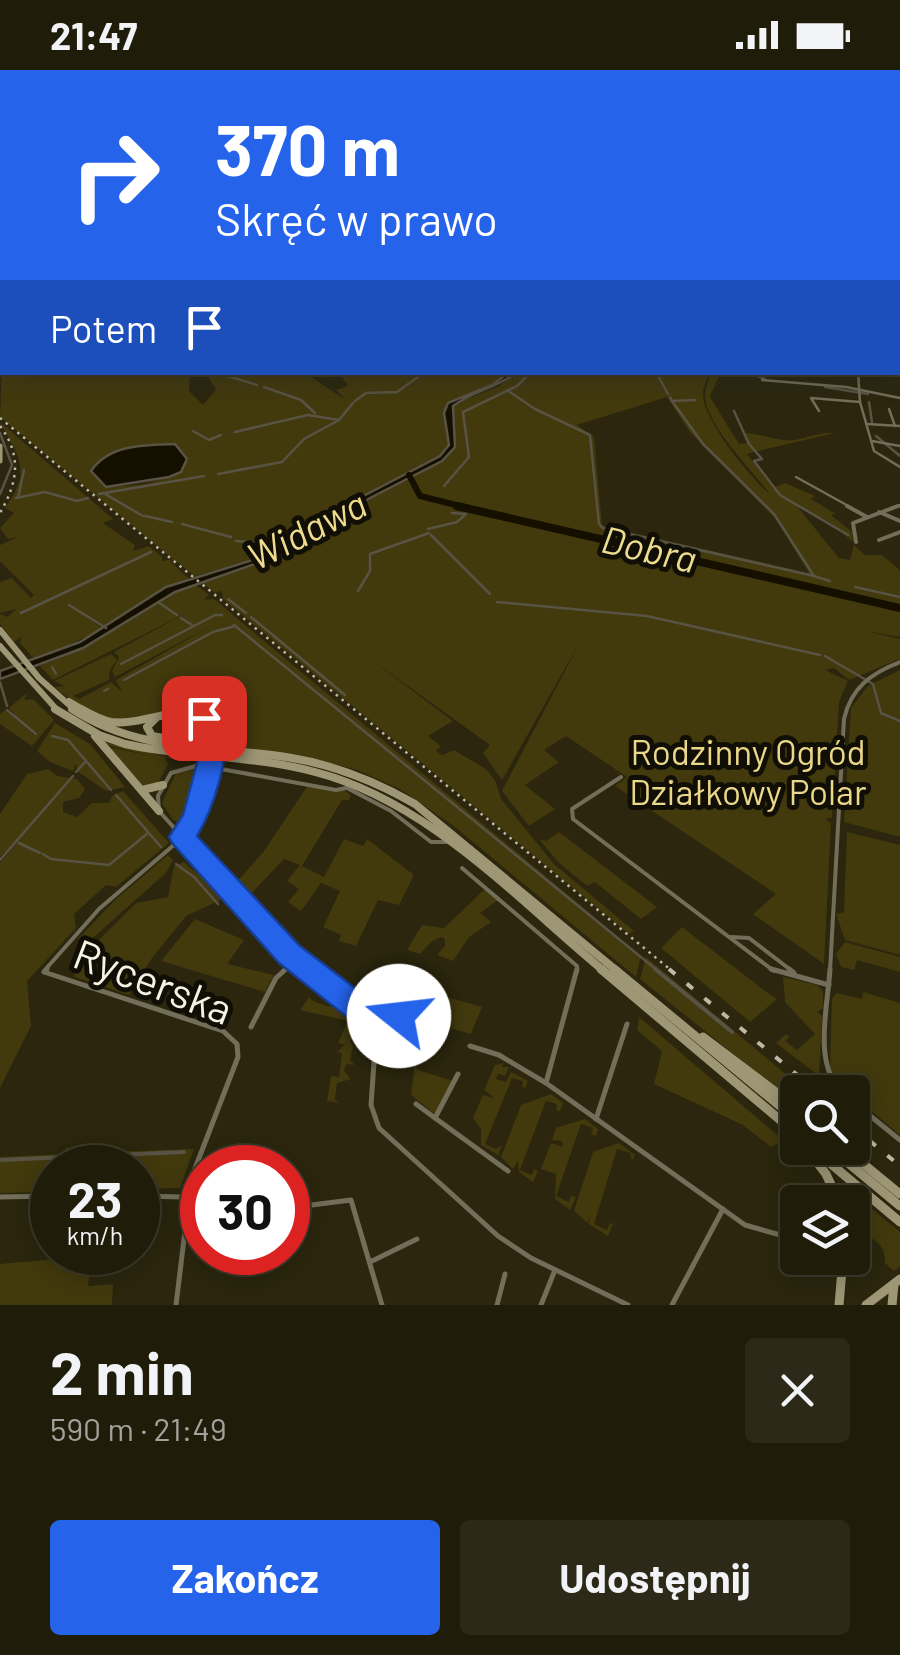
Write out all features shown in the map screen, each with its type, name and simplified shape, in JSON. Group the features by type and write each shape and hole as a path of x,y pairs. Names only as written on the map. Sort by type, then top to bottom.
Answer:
{"main road":[{"path":"0,446 0,461"},
{"path":"0,630 50,689 86,718 128,735 181,747 241,752"},
{"path":"0,647 56,710 91,732 148,750 320,772 386,798 451,843 780,1117"},
{"path":"50,689 108,721 127,722 163,715 200,716 212,724 216,735 207,773 192,825 183,837"},
{"path":"163,715 148,724 152,736 332,767 374,782 414,804 683,1024 780,1115"},
{"path":"91,732 160,811"},
{"path":"140,790 163,785"},
{"path":"683,1024 780,1093"},
{"path":"830,1165 900,1222"},
{"path":"851,1165 900,1206"},
{"path":"865,1165 900,1194"},
{"path":"839,1305 843,1275"},
{"path":"892,1305 897,1282"}],"street":[{"path":"858,375 860,402 872,444 881,458 900,467"},
{"path":"762,380 900,398"},
{"path":"819,411 811,398 860,402"},
{"path":"889,409 898,426"},
{"path":"868,424 898,426"},
{"path":"870,435 878,436"},
{"path":"872,444 900,446"},
{"path":"796,477 867,517"},
{"path":"856,542 852,523 900,505"},
{"path":"879,512 900,521"},
{"path":"879,540 900,532"},
{"path":"830,1075 825,1068 846,707 864,680 900,662"},
{"path":"346,788 194,764 173,771 158,800 160,811 296,960 372,1018 376,1034 372,1105 376,1124 498,1236 628,1305"},
{"path":"320,772 391,811 431,842 451,843"},
{"path":"622,778 572,809 573,820 776,972 829,985"},
{"path":"175,828 192,825"},
{"name":"Rycerska","path":"183,837 99,909 44,972 224,1031 235,1040 238,1049 203,1145"},
{"path":"462,868 577,966 577,979 546,1084"},
{"path":"731,938 749,938 796,975"},
{"path":"251,1027 276,978 296,960"},
{"path":"372,1018 394,1015 435,1035"},
{"path":"596,1119 627,1024"},
{"path":"470,1046 498,1055 546,1084 745,1224 780,1235"},
{"path":"435,1118 458,1074"},
{"path":"416,1104 508,1171"},
{"path":"870,1115 900,1140"},
{"path":"0,1197 30,1196"},
{"path":"310,1205 352,1200 382,1305"},
{"path":"672,1305 723,1210"},
{"path":"370,1262 416,1239"},
{"path":"541,1305 556,1270"},
{"path":"176,1305 180,1272"},
{"path":"497,1305 505,1274"},
{"path":"866,1305 897,1282"}],"green space":[{"path":"2,375 190,375 189,391 203,405 216,390 207,375 308,375 346,400 336,390 348,386 341,375 505,375 492,385 448,403 444,413 449,444 439,457 352,502 272,554 195,576 175,560 170,561 189,579 165,587 106,628 67,603 103,629 35,660 20,643 21,637 14,642 0,624 0,614 8,617 16,609 0,613 0,582 12,578 31,598 34,595 0,561 0,545 18,537 8,539 0,528 14,513 5,508 19,483 20,464 0,422 113,519 103,523 135,545 133,551 149,546 162,561 173,559 0,417","holes":["179,449 183,452 179,463 164,478 130,486 106,487 91,471 104,456"]},
{"path":"513,375 708,375 703,396 712,420 751,476 770,494 713,421 705,396 710,375 719,375 710,397 739,444 747,443 743,433 791,440 835,433 747,454 773,488 785,483 815,496 811,499 836,514 831,515 852,532 853,542 832,524 796,505 839,558 850,560 854,545 865,555 882,555 900,570 900,606 808,586 900,609 900,637 866,631 900,639 900,659 849,680 834,668 825,670 848,681 839,702 832,818 825,819 831,823 824,964 753,914 776,894 615,786 627,777 566,736 544,750 559,762 525,785 555,809 529,826 502,791 580,642 502,780 483,753 490,745 370,659 453,721 428,736 441,746 436,751 442,755 454,750 486,769 495,780 501,799 554,864 634,931 629,934 223,599 222,591 215,593 203,583 286,553 370,498 408,478 411,482 412,477 442,461 455,447 451,413 455,404 499,386","holes":["667,397 690,432 776,519 809,573 602,526 594,437 577,425"]},
{"path":"195,584 209,595 203,600 214,599 641,956 636,977 455,827 400,789 357,770 311,758 220,746 219,729 211,719 197,714 108,719 54,687 65,686 54,681 111,654 117,660 110,670 109,680 73,696 79,699 111,682 122,692 116,680 211,626 115,677 112,671 119,657 114,652 185,614 53,680 40,666"},
{"path":"900,670 900,837 844,822 851,708 868,686"},
{"path":"28,692 24,700 33,699 54,720 32,746 0,724 0,714 5,710 29,730 9,708"},
{"path":"55,723 90,744 125,787 106,791 77,771 76,763 73,771 50,762 37,751"},
{"path":"104,742 173,758 165,758 168,764 157,785 142,786 108,747 156,757"},
{"path":"192,766 204,768 192,774 202,778 191,819 184,825 173,820 162,803 176,773"},
{"path":"48,769 57,776 77,779 85,789 79,798 63,802 63,812 77,817 92,803 109,803 112,796 123,791 169,843 116,887 106,885 74,914 76,928 27,981 31,1026 0,1088 0,863 29,828 0,857 0,814 27,774"},
{"path":"308,785 344,790 351,795 349,800 342,800 302,866 324,877 344,839 363,846 367,839 414,875 399,905 378,900 356,946 339,941 341,935 323,927 340,891 321,883 301,911 288,902 299,889 287,881 300,865 284,859 247,898 236,883 264,851"},
{"name":"Rodzinny Ogród Działkowy Polar","path":"559,832 657,907 641,919 595,882 587,886 558,862 539,839 546,841"},
{"path":"847,832 900,845 900,955 845,940 836,914 844,912"},
{"path":"168,855 173,860 166,873 87,943 78,939 116,899"},
{"path":"184,862 225,898 186,916 129,995 75,977 72,967 136,903 168,897 174,866"},
{"path":"485,889 498,900 480,913 491,922 469,937 453,961 437,955 445,946 441,937 420,954 407,950 422,925 444,928"},
{"path":"195,919 244,940 227,964 274,975 265,992 161,961"},
{"path":"682,927 777,999 750,1022 661,948"},
{"path":"845,942 900,957 900,972 857,960 854,970 841,967 836,954"},
{"path":"646,957 787,1075 780,1075 780,1091 640,979"},
{"path":"783,977 817,985 823,991 823,1008 817,1012 822,1016 819,1075 776,1043 786,1034 789,1037 785,1041 797,1050 815,1034 785,1002"},
{"path":"863,992 900,1003 900,1135 870,1110 870,1075 834,1075 830,1069 832,999 836,993 862,999"},
{"path":"443,996 482,1007 471,1034 432,1023"},
{"path":"309,997 345,1012 350,1016 350,1025 358,1026 353,1031 359,1039 350,1040 350,1060 355,1065 346,1064 344,1071 351,1079 337,1083 335,1100 340,1103 327,1101 331,1076 339,1077 342,1053 337,1052 345,1045 338,1043 348,1021 300,1010"},
{"path":"639,1017 780,1137 780,1142 771,1147 743,1125 654,1084 662,1051 637,1030"},
{"path":"504,1063 502,1067 509,1067 505,1076 498,1074 496,1079 506,1082 511,1072 528,1081 525,1088 523,1081 512,1078 485,1144 496,1149 502,1145 498,1155 481,1145 481,1129 473,1118 483,1095 494,1098 484,1090 495,1065"},
{"path":"415,1064 418,1070 453,1081 438,1112 433,1113 411,1095"},
{"path":"551,1094 563,1103 560,1111 556,1110 557,1104 546,1101 520,1170 532,1175 534,1169 538,1171 533,1182 519,1172 518,1161 513,1169 501,1157 521,1105"},
{"path":"585,1119 598,1129 596,1136 591,1134 593,1128 581,1124 556,1196 569,1202 571,1196 576,1197 570,1210 555,1199 556,1174 541,1169 551,1143 563,1147 562,1141 552,1140 556,1128"},
{"path":"619,1143 635,1155 632,1161 630,1153 617,1149 594,1224 607,1230 613,1224 608,1236 589,1224 590,1213 588,1223 574,1211 593,1152"},
{"path":"180,1149 180,1188 160,1188 160,1150"},
{"path":"30,1156 30,1192 0,1193 0,1157"},
{"path":"870,1207 900,1232 900,1266 894,1271 885,1263 882,1249 870,1238"},
{"path":"30,1261 30,1275 89,1275 88,1286 113,1284 112,1305 0,1305 0,1264"}],"shaded area":[{"path":"505,375 512,375 453,406 455,447 442,461 370,498 286,553 175,592 83,648 0,679 0,671 80,642 166,587 272,554 352,502 440,456 449,445 444,413 448,403 492,385"},
{"path":"175,444 187,459 181,472 169,477 106,487 91,471 118,451"}],"waterway":[{"path":"225,375 257,385"},
{"path":"355,401 366,393 397,392 421,375"},
{"path":"508,390 528,375"},
{"path":"658,375 668,394"},
{"path":"755,375 765,379"},
{"path":"264,387 301,400 315,413"},
{"path":"825,387 868,394"},
{"path":"444,486 469,457 463,412 508,390"},
{"path":"508,390 535,409 590,435 599,524 603,528 814,576"},
{"path":"670,397 672,401"},
{"path":"672,401 695,400"},
{"path":"672,401 703,444 774,514 814,576"},
{"path":"869,402 872,422"},
{"path":"339,420 353,403"},
{"path":"734,411 749,444 762,459 754,461 780,495 848,535"},
{"path":"235,432 308,415 339,420"},
{"path":"218,474 282,462 304,439 339,420"},
{"path":"193,431 209,440 221,435"},
{"path":"0,433 12,465 0,494"},
{"path":"876,436 900,456"},
{"path":"18,498 24,470"},
{"name":"Dobra","path":"409,475 420,496 468,508"},
{"path":"99,494 204,476"},
{"path":"18,498 45,492 77,501 88,498"},
{"path":"105,494 143,516"},
{"name":"Dobra","path":"457,506 900,608"},
{"path":"428,529 457,522 466,514 452,513"},
{"path":"145,516 172,522"},
{"name":"Widawa","path":"182,524 231,537"},
{"path":"358,591 370,571 370,554 429,533"},
{"path":"431,535 490,594"},
{"name":"Widawa","path":"236,541 288,545"},
{"path":"21,613 151,552"},
{"path":"814,576 830,581"},
{"path":"855,587 900,597"},
{"path":"228,599 246,613"},
{"path":"158,602 177,615"},
{"path":"497,602 647,616 820,655"},
{"path":"69,605 106,628"},
{"path":"121,664 215,615 222,615"},
{"path":"251,617 345,695"},
{"path":"181,618 192,625"},
{"path":"234,625 658,971"},
{"path":"124,680 213,632 235,626"},
{"path":"825,656 873,684 881,713 900,721"},
{"path":"52,667 56,674"},
{"path":"0,682 7,706"},
{"path":"104,691 108,689"},
{"path":"7,710 36,734"},
{"path":"52,736 68,740 111,790"},
{"path":"76,772 85,762"},
{"path":"0,860 73,776"},
{"path":"116,795 161,847"},
{"path":"43,854 51,859 109,865 148,833"},
{"path":"19,843 40,853"},
{"path":"176,864 218,904"},
{"path":"655,969 732,1032"},
{"path":"0,1160 180,1152"}],"railway":[{"path":"0,418 672,971"},
{"path":"0,426 12,447 15,469 0,513"},
{"path":"669,969 797,1075"},
{"path":"870,1141 900,1166"}],"route":[{"path":"204,718 213,726 215,741 196,816 183,837 289,955 372,1018 387,1013 399,1016"}]}
